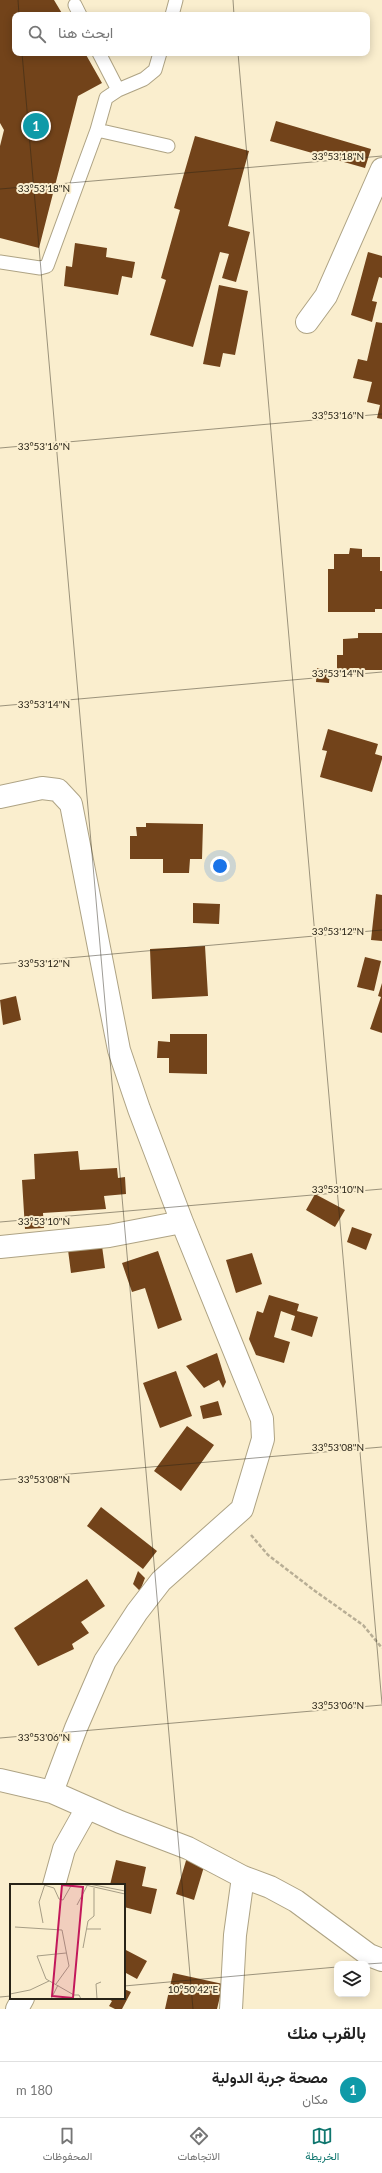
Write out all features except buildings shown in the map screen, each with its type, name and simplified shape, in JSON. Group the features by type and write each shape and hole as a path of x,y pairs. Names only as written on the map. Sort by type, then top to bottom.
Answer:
{"street":[{"path":"307,322 326,296 382,169"},
{"path":"0,797 42,788 58,790 71,804 119,1050 139,1109 182,1222 262,1419 263,1439 242,1509 161,1581 137,1612 105,1661 76,1728 52,1792"},
{"path":"0,1248 109,1236 182,1222"},
{"path":"0,1780 52,1792 87,1808 188,1848 244,1877 270,1887 296,1901 369,1955 382,1960"},
{"path":"54,1884 64,1849 87,1808"},
{"path":"231,2009 235,1935 244,1877"},
{"path":"17,2009 22,1999"}],"lane":[{"path":"173,12 176,0"},
{"path":"101,56 118,90"},
{"path":"0,262 40,268 47,266 97,130 106,98 118,90 144,79 155,70 159,56"},
{"path":"97,130 168,146"}],"path":[{"path":"242,1509 247,1530 268,1555 314,1591 363,1625 382,1648"}],"place":[{"name":"مصحة جربة الدولية","path":"36,126"}]}
